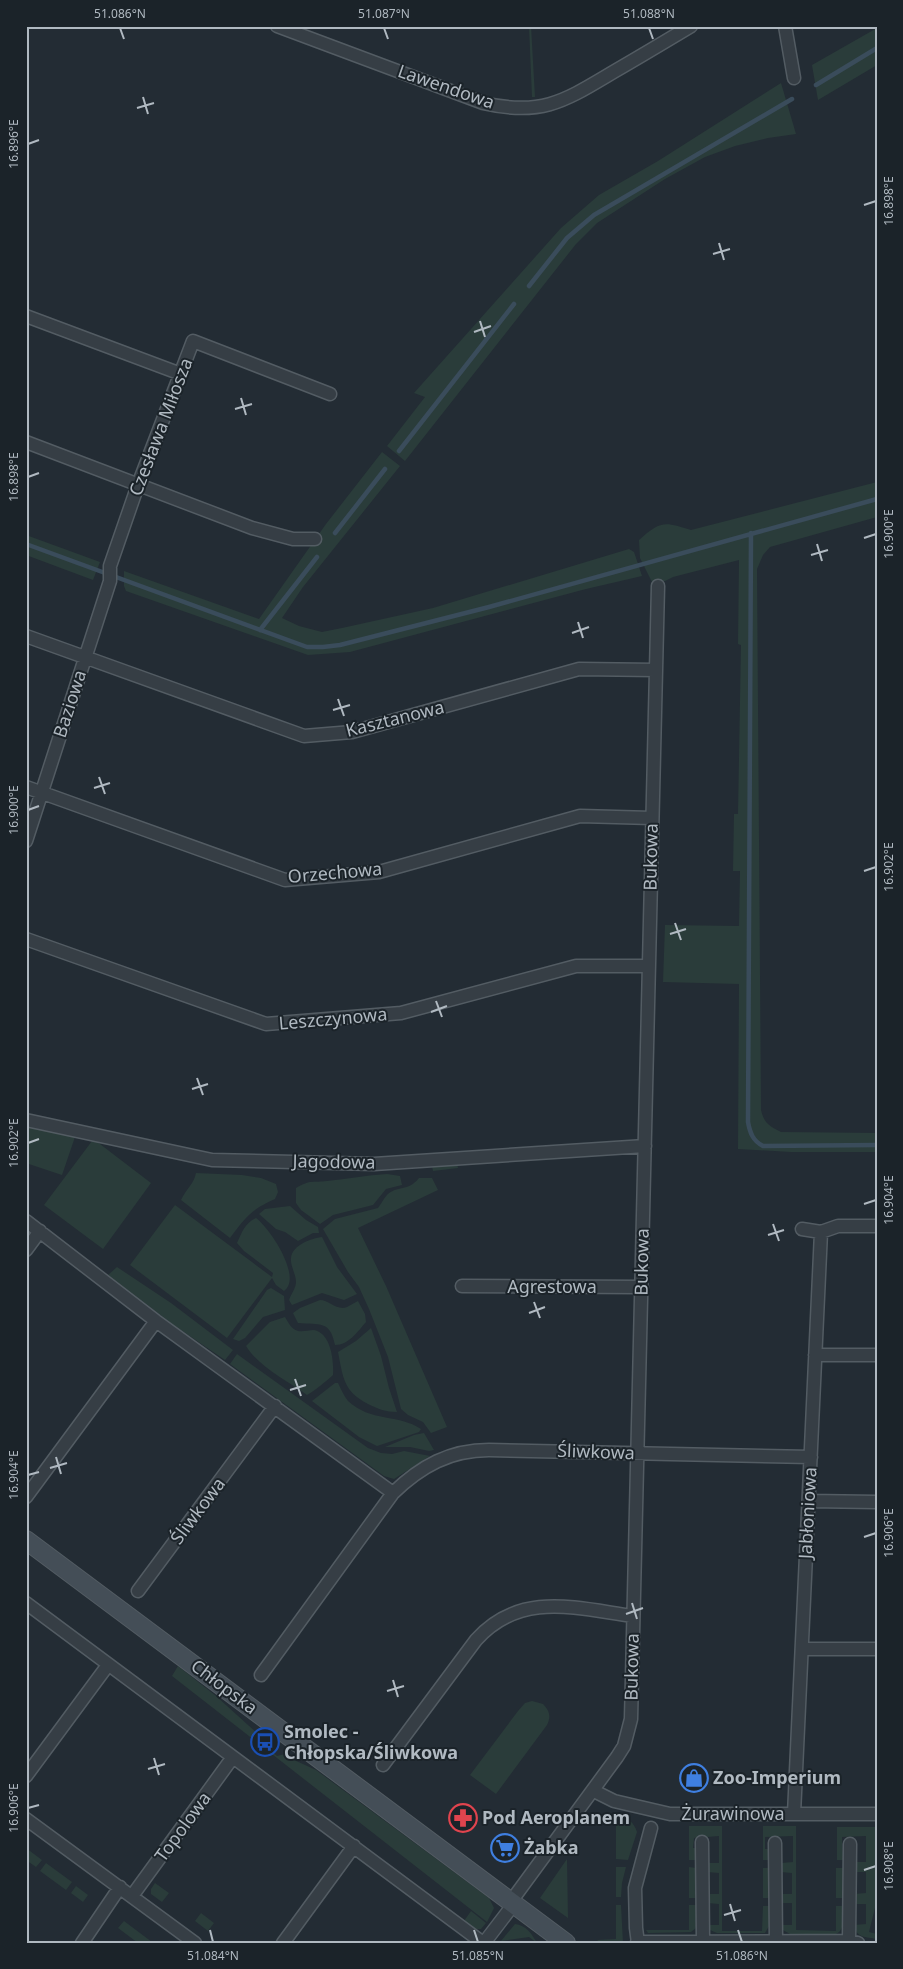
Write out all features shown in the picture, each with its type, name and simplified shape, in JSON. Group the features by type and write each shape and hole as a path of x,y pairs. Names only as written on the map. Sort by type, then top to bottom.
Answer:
{"street":[{"name":"Lawendowa","path":"277,26 483,103 526,108 551,104 576,95 691,26"},
{"path":"785,26 794,78"},
{"path":"26,316 181,374"},
{"name":"Czesława Miłosza","path":"110,566 138,485 193,341 330,394"},
{"path":"26,442 252,528 293,539 315,539"},
{"name":"Baziowa","path":"26,841 110,581 110,566"},
{"name":"Bukowa","path":"483,1943 510,1909 512,1902 617,1757 628,1734 631,1719 658,586"},
{"name":"Kasztanowa","path":"26,636 304,736 352,732 579,669 656,670"},
{"name":"Orzechowa","path":"26,787 285,880 379,872 580,816 652,818"},
{"name":"Leszczynowa","path":"26,938 266,1024 401,1013 576,966 649,966"},
{"name":"Jagodowa","path":"26,1120 212,1160 374,1164 645,1146"},
{"path":"26,1221 156,1321 394,1493"},
{"path":"802,1229 821,1232 838,1226 877,1226"},
{"path":"26,1250 40,1231"},
{"name":"Jabłoniowa","path":"794,1814 821,1232"},
{"name":"Agrestowa","path":"462,1286 642,1287"},
{"path":"26,1496 156,1321"},
{"path":"815,1355 877,1355"},
{"name":"Śliwkowa","path":"138,1591 275,1406"},
{"name":"Śliwkowa","path":"261,1675 394,1493 411,1476 450,1455 468,1451 811,1457"},
{"path":"809,1501 877,1502"},
{"name":"Chłopska","path":"26,1540 566,1943"},
{"path":"26,1602 483,1943"},
{"path":"383,1765 476,1640 485,1630 504,1616 525,1608 545,1606 632,1616"},
{"path":"802,1649 877,1649"},
{"path":"26,1776 108,1665"},
{"name":"Topolowa","path":"132,1896 234,1757"},
{"name":"Żurawinowa","path":"594,1790 614,1801 670,1814 877,1814"},
{"path":"26,1819 194,1943"},
{"path":"651,1828 635,1888 637,1942 702,1940 853,1942 850,1844"},
{"path":"702,1842 702,1940"},
{"path":"775,1843 776,1941"},
{"path":"283,1943 354,1846"},
{"path":"82,1943 120,1887"}],"shaded area":[{"path":"529,26 531,26 535,97 532,97"},
{"path":"877,28 877,65 818,100 812,65"},
{"path":"781,83 796,134 735,146 705,157 665,179 597,223 576,244 405,461 387,446 425,397 414,393 561,228 599,195 658,161"},
{"path":"382,452 400,466 303,587 282,618 299,626 322,632 433,608 629,549 634,552 642,576 586,589 350,652 308,655 126,591 124,571 259,619 326,524"},
{"path":"877,482 877,517 770,547 763,555 757,569 761,1110 768,1124 781,1132 877,1133 877,1152 791,1152 738,1149 739,984 663,982 665,925 739,926 740,871 733,871 734,814 738,814 741,645 738,644 739,560 673,577 665,581 652,582 640,558 639,540 652,529 663,524 691,530"},
{"path":"26,535 100,562 93,580 26,555"},
{"path":"26,1126 75,1137 62,1175 26,1163"},
{"path":"92,1141 96,1141 151,1183 103,1249 44,1205"},
{"path":"457,1163 458,1168 433,1171 432,1166"},
{"path":"196,1173 242,1175 261,1178 276,1184 278,1192 275,1199 249,1215 230,1238 181,1200 194,1180"},
{"path":"387,1174 400,1176 402,1185 386,1189 373,1205 333,1215 320,1224 301,1210 296,1203 296,1188 305,1183"},
{"path":"419,1178 432,1178 438,1190 358,1228 386,1286 447,1427 431,1433 423,1422 408,1415 401,1409 388,1357 369,1309 359,1287 323,1229 335,1219 378,1208 391,1192 411,1185"},
{"path":"175,1205 272,1277 273,1273 244,1251 237,1243 246,1225 256,1218 276,1242 287,1265 290,1276 289,1285 284,1291 276,1285 272,1278 227,1338 130,1265"},
{"path":"290,1206 306,1220 318,1227 319,1233 313,1233 298,1241 285,1232 276,1229 259,1214 265,1209"},
{"path":"322,1237 337,1267 357,1294 344,1300 322,1293 292,1305 289,1300 296,1282 291,1261 292,1253 303,1243"},
{"path":"117,1267 171,1303 233,1350 225,1360 175,1326 108,1275"},
{"path":"271,1288 284,1296 285,1310 263,1317 245,1338 239,1341 233,1339 267,1290"},
{"path":"320,1300 340,1308 347,1307 358,1301 365,1314 366,1322 345,1343 335,1345 333,1337 327,1328 318,1324 298,1323 293,1313"},
{"path":"285,1317 293,1329 320,1332 330,1348 333,1375 307,1395 265,1367 251,1354 246,1346 270,1322"},
{"path":"371,1328 397,1412 379,1409 360,1399 353,1394 343,1376 338,1352 356,1341"},
{"path":"237,1354 368,1448 381,1453 392,1454 404,1451 430,1456 394,1479 384,1476 230,1364"},
{"path":"335,1383 338,1383 348,1401 357,1408 375,1415 403,1421 421,1429 419,1432 377,1446 359,1437 312,1401"},
{"path":"424,1433 434,1450 429,1451 410,1447 385,1447 414,1435"},
{"path":"178,1666 216,1696 259,1735 262,1744 277,1756 285,1754 316,1770 489,1898 494,1908 487,1922 172,1676"},
{"path":"532,1701 543,1704 545,1707 549,1714 547,1725 496,1794 470,1775 518,1711 525,1703"},
{"path":"616,1817 630,1821 637,1832 628,1860 616,1859"},
{"path":"689,1826 722,1826 722,1931 762,1931 763,1906 770,1906 769,1926 765,1933 717,1933 710,1930 708,1925 719,1925 719,1904 708,1903 708,1894 719,1894 719,1873 707,1872 708,1863 719,1863 719,1836 694,1838 693,1848 696,1848 696,1860 689,1860"},
{"path":"763,1826 796,1826 796,1930 836,1931 836,1906 843,1906 843,1926 839,1932 836,1934 790,1934 783,1930 781,1925 792,1925 792,1903 781,1903 781,1894 792,1894 792,1873 781,1872 781,1863 793,1862 793,1836 765,1837 765,1849 769,1849 769,1860 763,1860"},
{"path":"837,1827 877,1827 877,1900 869,1932 877,1934 877,1939 859,1935 854,1925 866,1924 866,1904 855,1904 854,1894 866,1893 866,1872 855,1872 855,1862 866,1862 866,1836 842,1837 843,1860 837,1860"},
{"path":"26,1848 42,1860 36,1867 26,1860"},
{"path":"567,1859 568,1918 540,1898"},
{"path":"46,1863 72,1882 66,1890 40,1871"},
{"path":"616,1867 626,1867 621,1897 616,1897"},
{"path":"689,1867 696,1868 696,1898 689,1898"},
{"path":"763,1868 769,1868 769,1898 763,1898"},
{"path":"836,1868 843,1868 843,1898 836,1898"},
{"path":"155,1883 169,1893 162,1902 151,1894 151,1889"},
{"path":"76,1886 88,1895 83,1902 71,1893"},
{"path":"616,1905 621,1905 623,1943 601,1943 597,1940 616,1939"},
{"path":"689,1905 696,1905 696,1928 691,1932 648,1933 646,1930 689,1930"},
{"path":"471,1911 486,1923 481,1929 476,1929 464,1921"},
{"path":"201,1913 214,1923 208,1931 195,1921"},
{"path":"124,1921 152,1942 138,1943 118,1928"},
{"path":"515,1924 531,1933 537,1943 529,1937 501,1941"}],"waterway":[{"path":"816,85 877,48"},
{"path":"529,286 567,238 594,215 792,99"},
{"path":"399,451 514,304"},
{"path":"335,533 385,469"},
{"path":"26,544 307,647 323,647 340,645 489,607 877,499"},
{"path":"751,533 748,1122 754,1139 763,1146 877,1145"},
{"path":"260,630 317,557"}],"place":[{"name":"Smolec - Chłopska/Śliwkowa","path":"265,1742"},
{"name":"Zoo-Imperium","path":"694,1778"},
{"name":"Pod Aeroplanem","path":"463,1818"},
{"name":"Żabka","path":"505,1848"}]}
